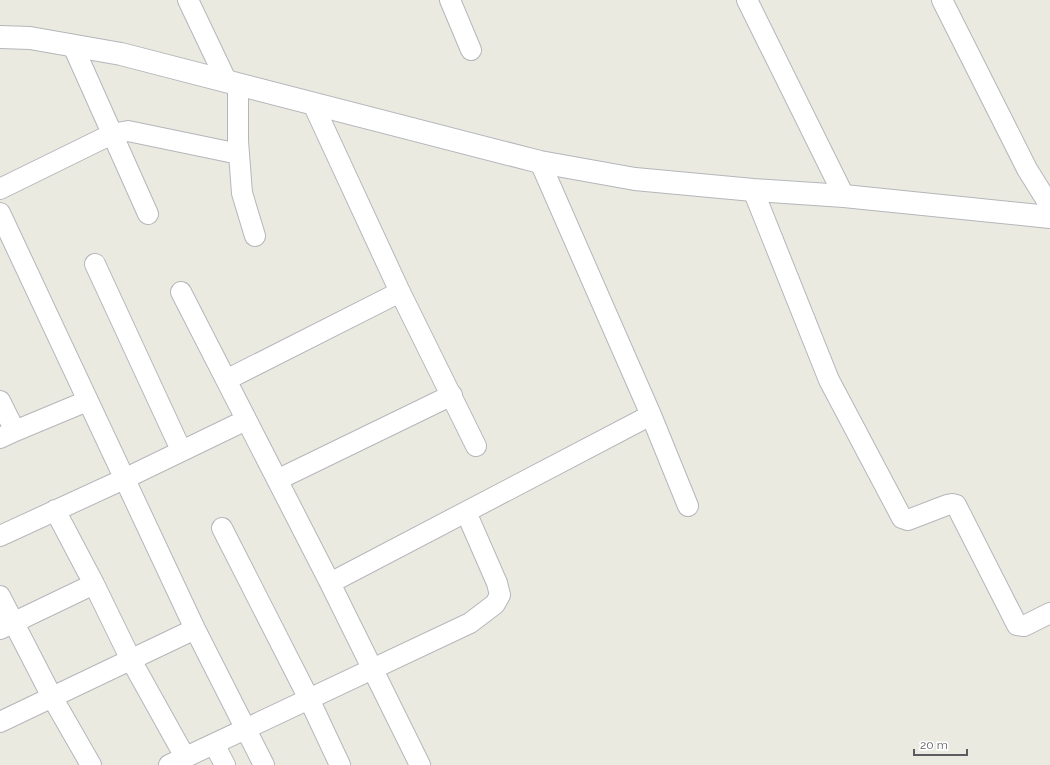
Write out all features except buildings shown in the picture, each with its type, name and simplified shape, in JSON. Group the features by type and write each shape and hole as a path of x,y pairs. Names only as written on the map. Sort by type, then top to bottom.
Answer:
{"street":[{"path":"188,0 233,83 242,193 256,236"},
{"path":"450,0 472,50"},
{"path":"747,0 844,196"},
{"path":"942,0 1027,169 1050,206"},
{"path":"0,37 30,38 121,54 540,162 635,179 753,190 844,196 1050,217"},
{"path":"73,46 148,214"},
{"path":"313,104 400,292 476,446"},
{"path":"0,189 112,134 128,132 239,154"},
{"path":"540,162 651,415 688,506"},
{"path":"753,190 830,380 902,518 908,520 947,505 956,505 1017,625 1024,626 1050,613"},
{"path":"0,213 87,402 195,629 264,765"},
{"path":"95,264 182,450"},
{"path":"181,292 330,583 371,669 420,765"},
{"path":"226,380 400,292"},
{"path":"277,480 452,395"},
{"path":"0,401 8,435 87,402"},
{"path":"330,583 651,415"},
{"path":"0,536 124,479 246,420"},
{"path":"55,510 94,584 131,660 177,761 470,623 495,604 500,595 497,583 466,512"},
{"path":"222,528 309,699 340,765"},
{"path":"6,625 94,584"},
{"path":"0,596 6,625 52,697 91,765"},
{"path":"0,722 195,629"},
{"path":"214,744 225,765"}]}
